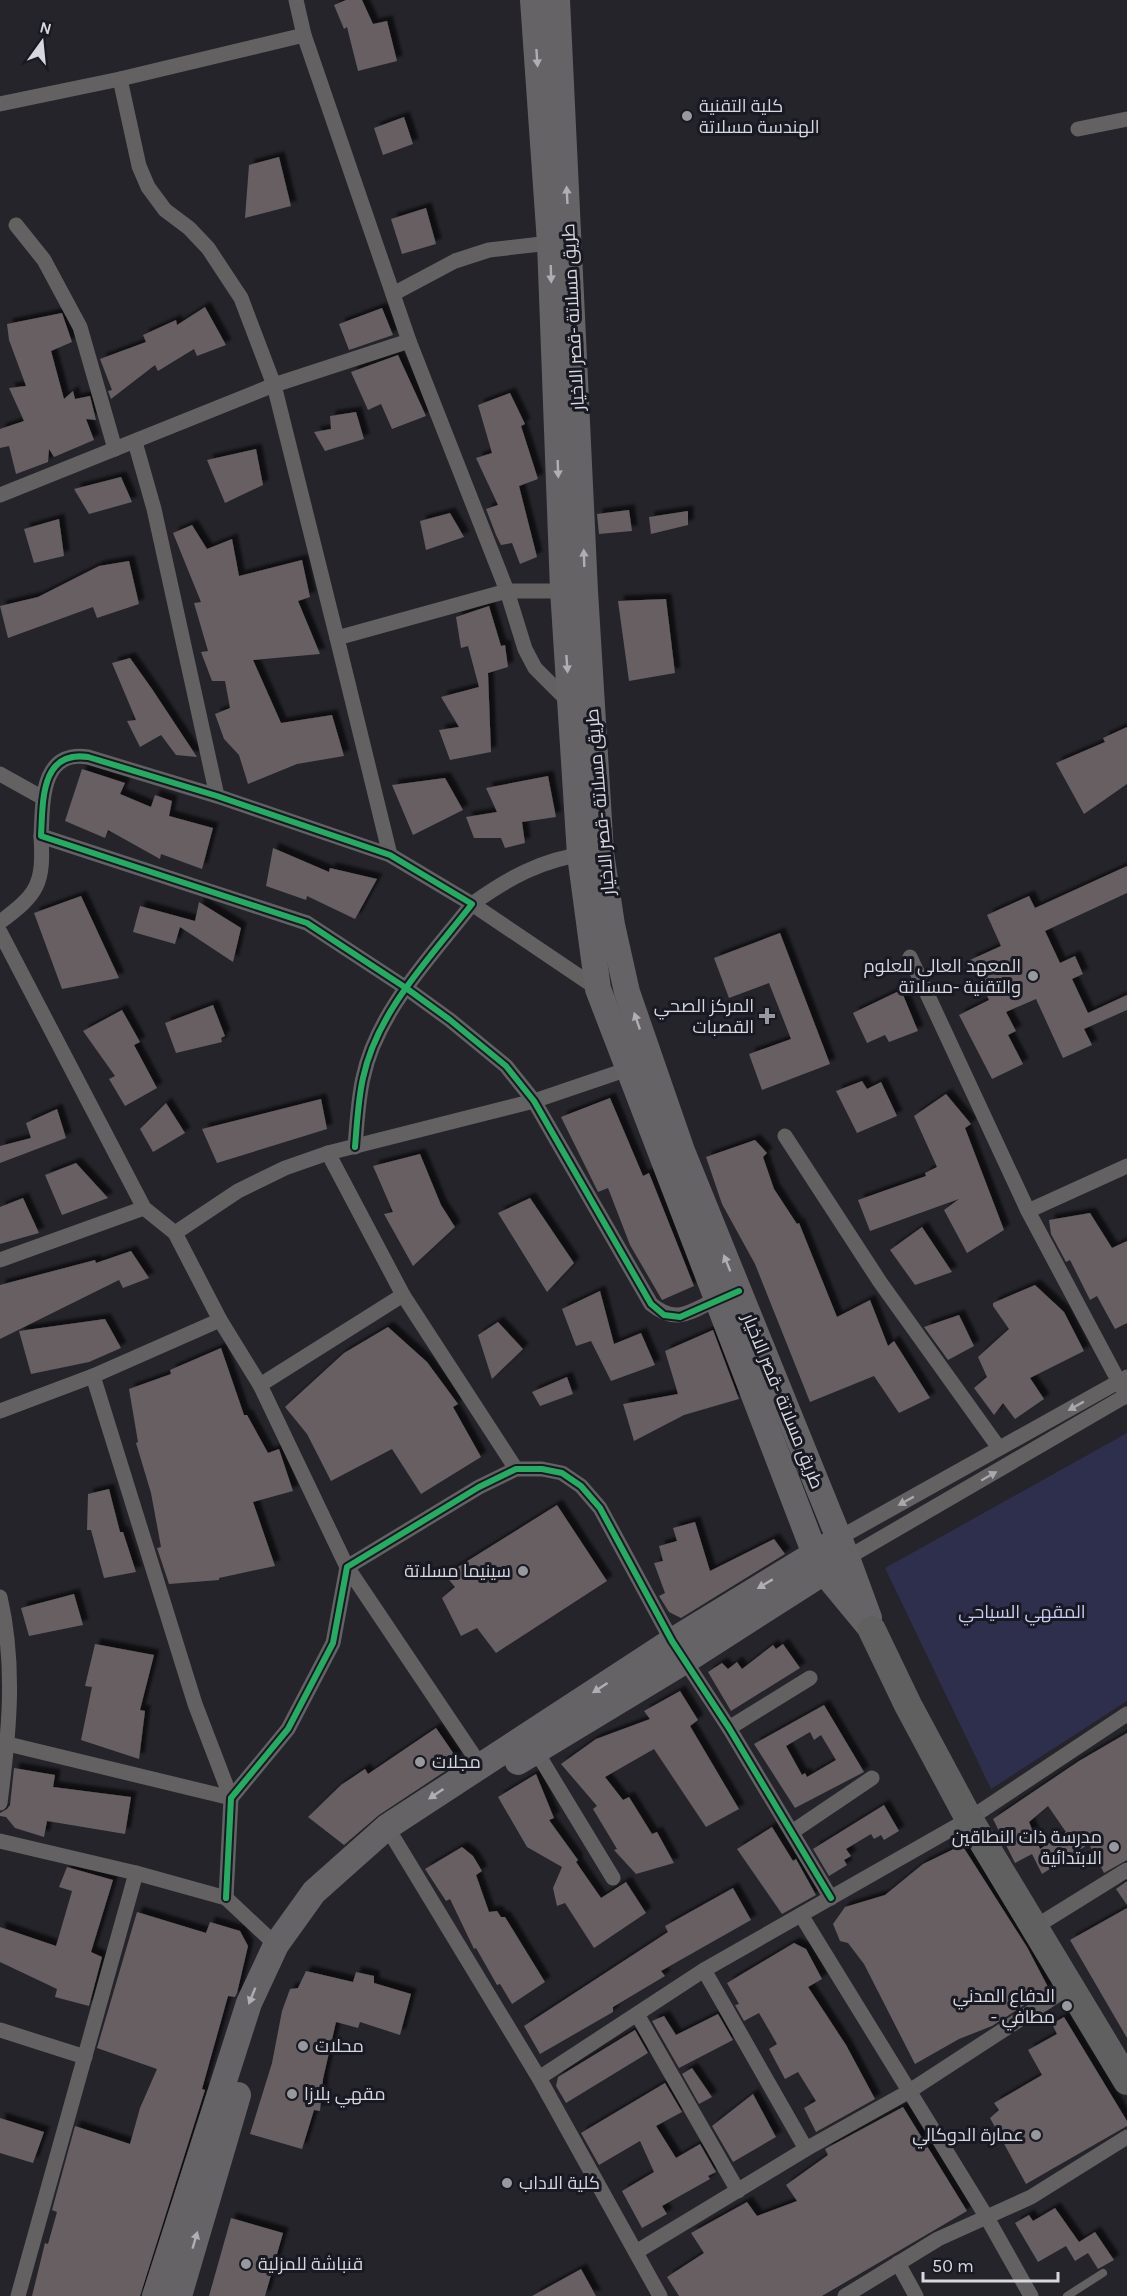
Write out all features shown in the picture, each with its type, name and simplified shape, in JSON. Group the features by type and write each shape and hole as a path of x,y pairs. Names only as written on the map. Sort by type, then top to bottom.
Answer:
{"highway":[{"path":"872,1629 908,1705 969,1819 1125,2074"}],"main road":[{"path":"533,0 574,591 569,702 590,854 598,989 639,1065"},
{"name":"طريق مسلاتة -قصر الاخيار","path":"557,0 574,591 590,854 612,925 627,992 639,1065 682,1151 727,1295 843,1548 872,1629"},
{"path":"727,1295 820,1563 872,1629"},
{"path":"179,2296 266,2009 291,1954 328,1904 391,1834 843,1548"},
{"path":"155,2296 249,2003 276,1945 314,1892 480,1765 531,1744"}],"street":[{"path":"296,0 304,35 409,341 507,591 525,649 535,668 569,702"},
{"path":"0,104 120,79 304,35"},
{"path":"120,79 139,166 148,187 165,210 189,228 208,248 241,298 274,385 390,855"},
{"path":"1078,129 1127,118"},
{"path":"16,225 44,260 80,327 116,449"},
{"path":"393,294 455,261 489,250 550,243"},
{"path":"0,495 274,385 409,341"},
{"path":"135,442 154,509 217,796"},
{"path":"338,638 507,591 574,591"},
{"path":"0,922 30,900 39,880 43,857 41,836 43,798 52,768 63,759 75,755 217,796 390,855 472,904 598,989"},
{"path":"0,774 43,798"},
{"path":"41,836 307,923 406,988 506,1066 534,1101 651,1304 664,1315 680,1317 727,1295"},
{"path":"355,1147 363,1078 375,1040 406,988 472,904 507,879 541,864 590,854"},
{"path":"0,932 144,1208 175,1233 220,1320 260,1385 347,1567 480,1765"},
{"path":"910,957 1028,1211 1125,1389"},
{"path":"175,1233 238,1191 285,1168 328,1153 534,1101 639,1065"},
{"path":"785,1136 880,1282 999,1448"},
{"path":"328,1153 403,1295 516,1469"},
{"path":"1028,1211 1127,1166"},
{"path":"0,1260 144,1208"},
{"path":"260,1385 403,1295"},
{"path":"0,1411 93,1376 220,1320"},
{"path":"93,1376 195,1704 231,1798 226,1898"},
{"path":"843,1548 999,1448 1125,1389"},
{"path":"843,1548 1125,1389"},
{"path":"231,1798 288,1729 333,1643 347,1567 479,1487 516,1469 542,1469 562,1473 581,1486 600,1508 678,1651 729,1728 831,1898"},
{"path":"0,1597 7,1627 11,1703 0,1803"},
{"path":"729,1728 810,1678"},
{"path":"538,2078 638,2016 704,1970 969,1819 1127,1714"},
{"path":"8,1744 231,1798"},
{"path":"531,1744 613,1878"},
{"path":"792,1832 872,1778"},
{"path":"391,1834 538,2078 660,2296"},
{"path":"0,1841 136,1873 226,1898 276,1945"},
{"path":"1035,1927 1127,1870"},
{"path":"18,2296 136,1873"},
{"path":"801,1915 986,2216 1031,2296"},
{"path":"704,1970 806,2150"},
{"path":"636,2252 908,2092 1071,1986"},
{"path":"638,2016 738,2191"},
{"path":"0,2031 85,2057"},
{"path":"845,2296 938,2239 1031,2197 1127,2136"},
{"path":"898,2263 916,2296"}],"lane":[{"path":"1067,2296 1103,2273"}],"green space":[{"name":"المقهي السياحي","path":"1127,1433 1127,1701 991,1789 885,1568"}],"building":[{"path":"346,0 362,0 373,24 387,21 397,61 358,71 347,27 344,29 334,5"},
{"path":"404,117 413,144 383,155 374,128"},
{"path":"279,157 291,206 245,218 249,165"},
{"path":"426,208 436,244 402,254 391,219"},
{"path":"205,307 226,345 197,356 194,349 158,371 155,365 111,399 108,391 112,390 100,359 146,342 143,335 176,320 177,325"},
{"path":"382,308 393,335 349,350 339,324"},
{"path":"62,313 72,342 51,351 64,399 73,391 75,399 90,396 96,420 86,419 94,440 54,457 49,449 48,462 16,474 9,446 0,448 0,429 24,421 9,388 26,386 9,340 7,324"},
{"path":"398,355 426,416 392,429 381,404 368,410 351,372"},
{"path":"510,393 525,424 521,426 538,479 519,486 537,557 520,564 512,543 501,545 496,535 486,509 498,505 476,458 492,453 478,405"},
{"path":"356,412 364,439 325,451 314,432 331,429 330,416"},
{"path":"256,449 263,485 225,503 207,460"},
{"path":"121,477 132,502 89,514 74,489"},
{"path":"629,510 632,531 599,534 597,514"},
{"path":"688,511 688,525 651,534 649,517"},
{"path":"450,513 464,537 426,550 420,521"},
{"path":"59,519 64,556 34,563 24,529"},
{"path":"192,525 207,549 232,539 239,576 302,560 310,597 298,601 320,654 253,660 281,723 332,715 344,756 297,764 248,784 239,755 224,739 215,714 230,708 225,681 212,681 201,652 208,651 194,603 201,602 173,533"},
{"path":"129,561 139,604 97,618 93,607 8,638 0,606 38,597 99,566"},
{"path":"666,599 675,673 629,681 618,601"},
{"path":"489,606 501,646 505,645 508,667 488,673 491,752 450,760 439,730 459,727 441,697 479,687 468,646 461,648 456,617"},
{"path":"130,658 197,757 176,755 161,735 140,747 127,721 136,720 112,663"},
{"path":"1127,727 1127,784 1084,814 1056,763 1105,742 1103,738"},
{"path":"82,769 125,783 120,794 151,807 155,795 172,801 169,816 213,828 202,869 161,854 160,859 108,830 105,838 65,821"},
{"path":"548,776 556,817 522,822 525,843 505,848 501,838 474,838 466,817 497,812 486,788"},
{"path":"445,778 463,810 413,835 392,785"},
{"path":"273,848 329,872 330,868 377,879 355,919 307,896 306,900 266,886"},
{"path":"1127,866 1127,893 1045,931 1060,963 1075,956 1083,974 1072,979 1088,1013 1127,995 1127,1010 1084,1029 1092,1045 1063,1058 1036,999 1006,1012 1016,1031 1008,1035 1023,1064 992,1079 959,1015 989,1000 970,960 1001,946 987,915 1029,896 1035,908"},
{"path":"81,896 119,978 62,989 34,913"},
{"path":"199,902 241,928 233,962 180,927 175,944 133,932 140,906 195,921"},
{"path":"780,933 830,1064 762,1090 749,1054 791,1039 769,983 729,998 714,958"},
{"path":"901,990 918,1031 889,1042 885,1035 867,1043 853,1013"},
{"path":"213,1005 225,1036 221,1038 222,1042 176,1053 165,1023"},
{"path":"122,1010 140,1042 134,1045 157,1088 125,1106 109,1079 115,1076 83,1031"},
{"path":"862,1081 867,1089 881,1082 897,1116 857,1133 836,1091"},
{"path":"946,1094 971,1124 965,1128 1004,1230 967,1253 944,1210 959,1199 870,1231 858,1200 926,1176 925,1173 937,1167 914,1116"},
{"path":"610,1098 643,1176 649,1173 694,1286 662,1300 630,1245 608,1188 598,1192 561,1117"},
{"path":"321,1099 327,1129 217,1163 202,1129"},
{"path":"166,1103 185,1133 153,1152 140,1129"},
{"path":"57,1109 66,1138 0,1163 0,1146 31,1138 26,1123"},
{"path":"755,1140 767,1153 763,1157 774,1189 797,1224 799,1223 837,1317 870,1300 888,1346 894,1341 930,1398 899,1413 874,1376 810,1402 755,1264 722,1204 706,1157"},
{"path":"420,1154 441,1205 455,1227 413,1266 384,1214 393,1212 373,1166"},
{"path":"76,1163 108,1198 62,1215 45,1175"},
{"path":"23,1198 39,1233 0,1244 0,1207"},
{"path":"530,1198 574,1263 547,1292 498,1213"},
{"path":"1090,1213 1112,1248 1127,1241 1127,1323 1115,1329 1097,1296 1090,1300 1070,1260 1066,1262 1051,1234 1049,1220"},
{"path":"922,1227 952,1272 915,1285 890,1250"},
{"path":"131,1251 149,1278 123,1288 119,1280 0,1339 0,1285 95,1260 96,1263"},
{"path":"1035,1285 1064,1312 1084,1351 1030,1378 1044,1399 1015,1419 1003,1403 994,1415 974,1388 987,1377 978,1357 1009,1329 993,1303"},
{"path":"600,1291 614,1344 641,1333 655,1365 611,1381 591,1341 576,1346 562,1309"},
{"path":"959,1315 974,1346 948,1360 924,1327"},
{"path":"105,1319 121,1348 89,1362 31,1374 19,1331"},
{"path":"498,1322 523,1349 492,1379 478,1335"},
{"path":"388,1327 427,1362 458,1404 453,1407 481,1457 421,1494 392,1449 331,1481 307,1434 285,1407 344,1353"},
{"path":"713,1330 739,1399 684,1415 634,1441 623,1404 678,1394 665,1351"},
{"path":"221,1348 244,1415 247,1415 268,1453 279,1449 293,1491 253,1502 275,1566 219,1578 219,1580 169,1584 157,1548 161,1547 151,1493 136,1443 138,1442 129,1389 171,1374 170,1370"},
{"path":"567,1377 573,1394 540,1406 532,1392"},
{"path":"109,1489 120,1532 123,1532 136,1572 104,1578 91,1530 87,1530 88,1494"},
{"path":"557,1505 607,1581 496,1653 477,1628 461,1636 442,1598 455,1587 445,1575"},
{"path":"695,1522 710,1571 774,1539 785,1554 681,1618 669,1612 659,1596 665,1593 654,1563 663,1561 659,1546 677,1541 673,1528"},
{"path":"74,1594 83,1625 29,1636 21,1608"},
{"path":"95,1644 154,1655 140,1710 145,1711 139,1759 81,1740 92,1687 85,1686"},
{"path":"783,1644 800,1668 731,1711 708,1672 722,1663 728,1669 737,1662 742,1669 773,1645 776,1649"},
{"path":"680,1691 698,1720 690,1726 739,1809 706,1827 654,1749 605,1777 623,1800 629,1797 652,1834 657,1832 674,1863 636,1874 614,1850 617,1849 593,1809 597,1806 561,1764 596,1739 650,1719 644,1711"},
{"path":"824,1705 864,1772 795,1808 754,1744","holes":["810,1732 814,1740 821,1735 836,1760 807,1777 805,1773 802,1775 786,1746"]},
{"path":"436,1728 456,1757 453,1766 379,1815 344,1845 308,1817 341,1785 365,1769 368,1774"},
{"path":"1127,1733 1127,1860 1104,1873 1089,1844 1042,1874 1032,1854 1015,1863 993,1819 1079,1761","holes":["1048,1806 1066,1832 1040,1849 1029,1822"]},
{"path":"14,1768 55,1775 53,1787 131,1797 125,1834 47,1821 44,1837 15,1828 6,1817 0,1816 0,1813 10,1805"},
{"path":"536,1774 554,1818 549,1820 578,1860 576,1862 601,1898 626,1882 646,1913 594,1948 565,1903 557,1906 553,1888 562,1867 527,1847 498,1797"},
{"path":"884,1805 899,1831 884,1840 881,1835 874,1839 871,1834 846,1849 851,1856 844,1860 847,1865 829,1876 813,1849"},
{"path":"772,1827 793,1861 796,1859 816,1895 782,1914 737,1849"},
{"path":"962,1845 1027,1947 1049,1989 992,2026 959,2039 915,2064 864,1964 848,1943 840,1941 833,1924 845,1907 885,1895 923,1864"},
{"path":"462,1847 473,1856 482,1871 476,1875 489,1912 497,1911 501,1917 505,1917 545,1982 512,2004 500,1984 497,1985 476,1948 474,1949 450,1899 446,1901 425,1869"},
{"path":"67,1867 113,1880 91,1952 102,1957 89,2006 55,1997 57,1989 0,1962 0,1927 56,1946 72,1891 59,1887"},
{"path":"1127,1881 1127,1905 1116,1889"},
{"path":"733,1888 751,1920 661,1971 665,1976 613,2007 613,2012 540,2054 524,2026 668,1932 665,1926"},
{"path":"1127,1908 1127,2038 1070,1940"},
{"path":"137,1912 206,1933 210,1922 240,1931 248,1946 237,1993 235,1997 228,1996 202,2089 205,2090 140,2296 32,2296 45,2243 48,2244 57,2212 52,2210 75,2126 130,2144 140,2108 157,2069 97,2048"},
{"path":"794,1943 806,1949 822,1979 808,1987 846,2045 875,2099 816,2132 804,2108 816,2101 798,2072 785,2079 769,2049 777,2044 759,2013 744,2021 735,2005 739,2004 727,1983"},
{"path":"306,1971 353,1982 356,1972 374,1976 374,1983 411,1994 400,2035 360,2022 358,2028 336,2022 323,2079 320,2111 314,2110 302,2149 250,2134 272,2063 282,2011 290,1989 298,1988"},
{"path":"718,2014 733,2040 679,2068 652,2021 664,2016 676,2035"},
{"path":"1064,2017 1127,2121 1127,2126 1026,2184 990,2118 999,2110 994,2103 1042,2075 1028,2050 1057,2034 1052,2024"},
{"path":"635,2030 648,2053 566,2103 556,2086 558,2077"},
{"path":"692,2068 712,2097 699,2104 682,2074"},
{"path":"665,2083 682,2112 656,2126 676,2158 700,2144 716,2172 708,2176 710,2179 662,2206 667,2214 642,2228 622,2191 654,2172 640,2141 599,2165 581,2133"},
{"path":"753,2094 776,2137 733,2162 712,2126"},
{"path":"903,2107 967,2211 822,2296 679,2296 667,2277 704,2253 691,2233 747,2202 757,2216 797,2201 786,2185 828,2155 825,2149"},
{"path":"0,2118 44,2132 33,2163 0,2153"},
{"path":"1055,2208 1079,2242 1095,2232 1114,2260 1098,2269 1088,2253 1075,2261 1066,2246 1038,2262 1015,2223 1029,2215 1033,2221"},
{"name":"قنباشة للمزلية","path":"231,2218 283,2233 265,2296 209,2296"},
{"path":"581,2269 596,2296 532,2296"}],"cycle path":[{"path":"355,1147 363,1078 380,1030 393,1007 407,986 472,904 390,855 217,796 88,757 72,757 61,762 47,781 42,808 41,836 307,923 406,988 450,1020 506,1066 534,1101 651,1304 664,1315 680,1317 739,1291"},
{"path":"226,1898 231,1798 288,1729 333,1643 347,1567 479,1487 516,1469 542,1469 562,1473 581,1486 600,1508 672,1641 729,1728 831,1898"}],"place":[{"name":"كلية التقنية الهندسة مسلاتة","path":"687,116"},
{"name":"المعهد العالي للعلوم والتقنية -مسلاتة","path":"1033,976"},
{"name":"المركز الصحي القصبات","path":"767,1016"},
{"name":"سينيما مسلاتة","path":"523,1571"},
{"name":"مجلات","path":"420,1762"},
{"name":"مدرسة ذات النطاقين الابتدائية","path":"1114,1847"},
{"name":"الدفاع المدني - مطافي","path":"1067,2006"},
{"name":"محلات","path":"303,2046"},
{"name":"مقهي بلازا","path":"292,2094"},
{"name":"عمارة الدوكالي","path":"1036,2135"},
{"name":"كلية الاداب","path":"507,2183"},
{"name":"قنباشة للمزلية","path":"246,2264"}]}
